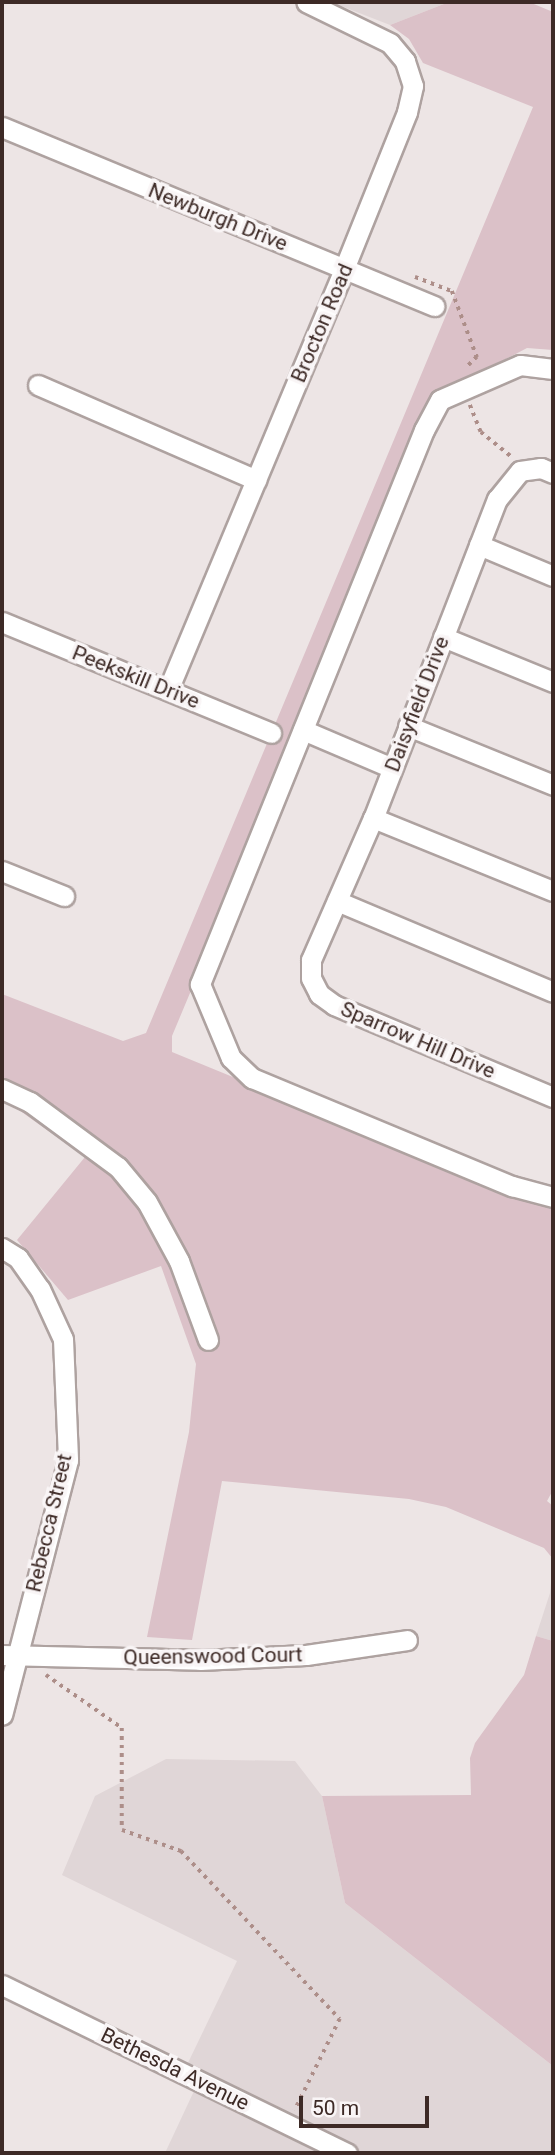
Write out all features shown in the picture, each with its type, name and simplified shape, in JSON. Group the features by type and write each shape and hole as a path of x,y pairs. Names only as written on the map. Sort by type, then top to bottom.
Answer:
{"street":[{"name":"Brocton Road","path":"168,690 344,269 407,112 413,86 405,61 390,43 306,2"},
{"name":"Newburgh Drive","path":"2,127 434,306"},
{"path":"553,369 520,365 440,400 424,430 200,984 231,1058 252,1077 512,1186 553,1197"},
{"path":"38,385 256,480"},
{"path":"520,471 547,471"},
{"name":"Daisyfield Drive","path":"311,960 373,818 497,499 520,471"},
{"path":"479,545 553,576"},
{"name":"Peekskill Drive","path":"2,622 271,733"},
{"path":"443,637 553,681"},
{"path":"408,726 553,785"},
{"path":"303,730 393,768"},
{"path":"373,818 553,891"},
{"path":"2,871 64,896"},
{"path":"337,901 553,992"},
{"name":"Sparrow Hill Drive","path":"311,960 311,978 319,995 334,1005 553,1097"},
{"path":"2,1089 30,1102 118,1167 140,1194 179,1261 208,1340"},
{"name":"Rebecca Street","path":"2,1248 18,1258 40,1289 63,1339 68,1460 10,1655 2,1716"},
{"name":"Queenswood Court","path":"10,1655 200,1660 306,1655 407,1640"},
{"name":"Bethesda Avenue","path":"2,1985 347,2153"}],"path":[{"path":"401,271 452,291 477,357 458,377 481,432 512,457 520,471"},
{"path":"10,1655 122,1728 122,1830 181,1851 340,2019 288,2124"}],"shaded area":[{"path":"331,2 449,2 390,25"},
{"path":"449,2 529,2 553,12 553,350 527,348 454,386 434,411 172,1036 172,1052 553,1208 553,1490 547,1501 553,1506 553,1559 544,1548 446,1507 409,1499 222,1481 192,1640 147,1637 189,1432 196,1364 161,1266 68,1300 17,1240 85,1157 2,1098 2,994 123,1041 146,1033 533,107 423,63 409,39 390,25"},
{"path":"553,1562 553,1641 536,1636 550,1593"},
{"path":"536,1636 553,1641 553,2066 345,1903 322,1796 471,1795 470,1758 475,1743 524,1675"},
{"path":"166,1759 295,1761 322,1796 345,1903 553,2066 553,2153 165,2153 201,2076 186,2067 237,1961 62,1875 95,1796"}]}
